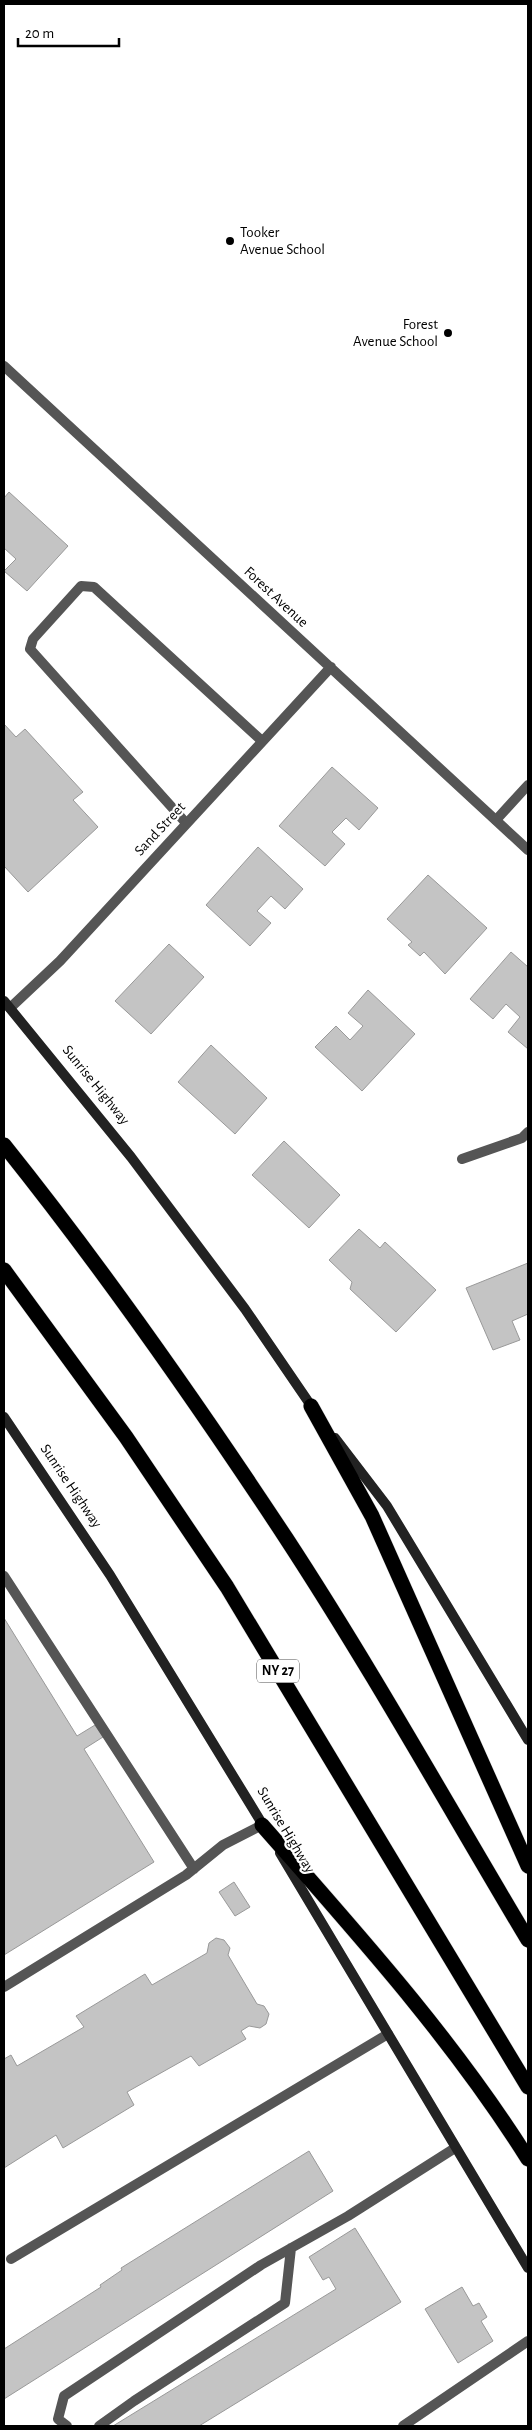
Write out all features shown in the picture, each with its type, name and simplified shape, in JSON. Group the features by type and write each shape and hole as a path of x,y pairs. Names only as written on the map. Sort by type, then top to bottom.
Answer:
{"highway":[{"path":"4,1145 151,1339 219,1438 317,1588 528,1940"},
{"name":"NY 27","path":"4,1270 126,1437 227,1587 528,2087"},
{"path":"311,1406 372,1516 528,1866"},
{"path":"262,1824 378,1958 448,2045 477,2083 528,2159"}],"main road":[{"name":"Sunrise Highway","path":"7,1004 131,1157 245,1309 311,1406 387,1506 457,1618 528,1740"},
{"name":"Sunrise Highway","path":"4,1417 110,1574 528,2268"}],"street":[{"name":"Forest Avenue","path":"4,366 528,850"},
{"path":"186,823 30,649 33,639 81,586 94,587 262,741"},
{"name":"Sand Street","path":"7,1004 60,960 331,667"},
{"path":"496,820 528,785"},
{"path":"462,1159 522,1138 528,1132"},
{"path":"4,1576 194,1868"},
{"path":"4,1987 194,1868 224,1845 262,1824"},
{"path":"11,2259 388,2034"},
{"path":"67,2426 58,2419 64,2396 261,2265 348,2216 455,2148"},
{"path":"99,2426 134,2401 285,2303 291,2248"},
{"path":"403,2426 528,2341"}],"building":[{"path":"9,492 68,546 27,591 4,571 16,559 4,548 4,498"},
{"path":"4,724 16,737 25,729 83,792 73,800 98,827 28,892 4,866"},
{"path":"332,767 378,808 359,830 346,818 332,832 345,844 325,866 279,826"},
{"path":"258,847 303,889 285,909 271,896 257,911 271,923 250,946 206,905"},
{"path":"428,875 487,928 445,974 424,952 420,956 408,945 412,942 387,919"},
{"path":"169,944 204,977 151,1034 115,1001"},
{"path":"511,952 528,967 528,1049 508,1032 520,1017 506,1004 493,1019 470,999"},
{"path":"368,990 415,1034 362,1091 315,1047 336,1026 350,1040 363,1026 348,1013"},
{"path":"211,1045 267,1098 235,1134 178,1082"},
{"path":"284,1141 340,1195 309,1228 252,1175"},
{"path":"359,1229 380,1248 385,1242 436,1290 396,1332 350,1289 352,1282 329,1260"},
{"path":"528,1263 528,1314 512,1321 520,1340 493,1350 466,1288"},
{"path":"4,1618 77,1736 95,1725 103,1737 84,1749 154,1862 4,1955"},
{"path":"234,1882 250,1907 235,1916 219,1892"},
{"path":"216,1938 224,1940 230,1948 228,1955 257,2004 264,2006 269,2014 266,2024 260,2028 249,2026 241,2031 246,2039 199,2066 191,2056 127,2092 134,2105 63,2148 56,2135 4,2168 4,2059 11,2055 17,2066 84,2027 76,2016 145,1974 152,1985 207,1953 209,1943"},
{"path":"309,2151 333,2191 4,2399 4,2349 101,2287 100,2285 122,2270 121,2268"},
{"path":"355,2228 401,2302 199,2426 113,2426 336,2289 329,2277 323,2280 309,2257"},
{"path":"462,2287 473,2306 479,2303 487,2317 481,2321 493,2341 458,2363 425,2309"}],"place":[{"name":"Tooker Avenue School","path":"230,241"},
{"name":"Forest Avenue School","path":"448,333"}]}
